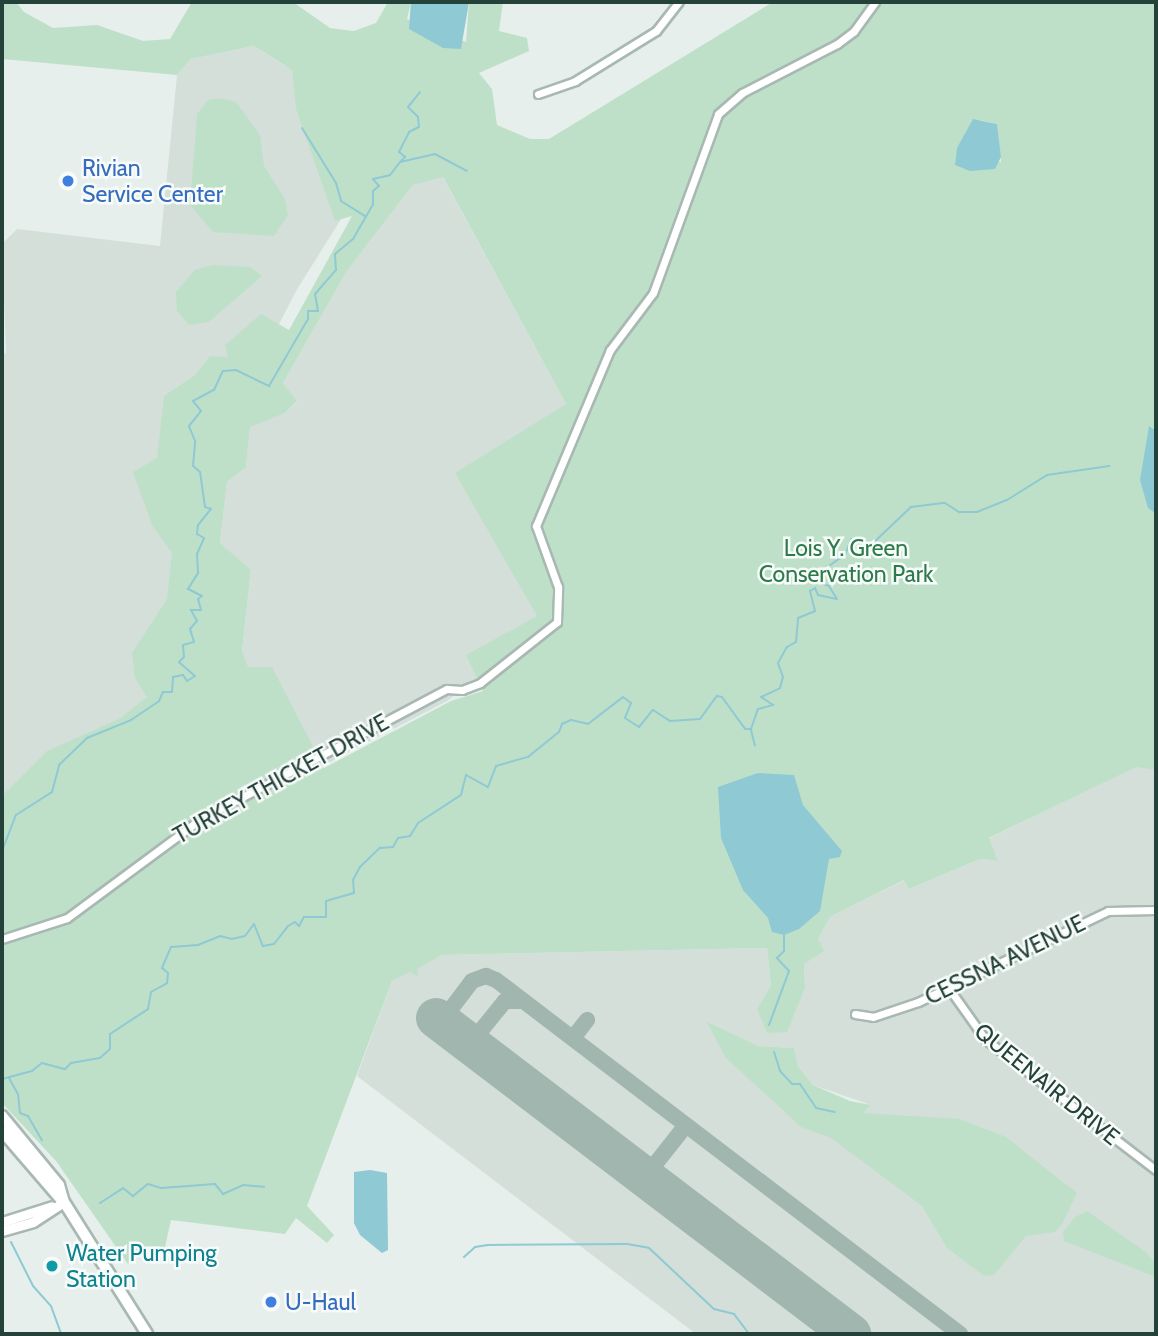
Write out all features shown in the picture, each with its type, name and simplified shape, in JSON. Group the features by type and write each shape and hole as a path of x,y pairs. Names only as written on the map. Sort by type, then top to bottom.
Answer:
{"main road":[{"path":"2,1116 59,1185 64,1202"},
{"path":"2,1131 64,1202 146,1334"}],"street":[{"path":"538,93 575,81 656,31 679,2"},
{"name":"TURKEY THICKET DRIVE","path":"2,939 67,918 182,831 447,689 462,691 480,683 557,622 558,587 536,526 610,351 653,293 718,114 742,93 837,44 854,31 875,2"},
{"name":"CESSNA AVENUE","path":"855,1014 873,1017 891,1012 1091,918 1124,908 1156,911"},
{"name":"QUEENAIR DRIVE","path":"948,987 966,1018 985,1039 1156,1170"},
{"path":"2,1223 64,1202"},
{"path":"2,1231 33,1222 64,1202"}],"shaded area":[{"path":"254,46 285,66 407,114 296,291 188,502 185,812 2,922 2,354 6,353 2,244 17,229 160,246 177,75 191,59"},
{"path":"442,176 566,404 545,626 447,701 286,785 242,651 251,571 220,543 227,482 246,466 250,426 285,413 297,402 283,383 347,271 413,185"},
{"path":"1136,766 1156,770 1156,1334 696,1334 357,1076 392,981 442,955 767,948 771,986 805,988 804,964 830,917 905,880 909,889 980,859 998,861 988,839","holes":["726,1033 758,1046 793,1048 798,1066 813,1085 871,1105 802,1098"]}],"green space":[{"name":"Lois Y. Green Conservation Park","path":"2,2 16,2 24,12 53,28 97,25 143,41 170,39 192,2 293,2 330,28 354,31 376,23 388,2 411,2 407,19 466,42 469,2 503,2 499,31 527,38 529,51 479,73 492,89 497,125 530,139 549,139 773,2 1156,2 1156,770 1136,767 989,838 998,861 980,859 909,889 904,880 830,917 818,939 824,951 804,964 805,988 787,1032 767,1033 757,1009 771,986 767,948 442,955 417,969 418,977 410,972 392,981 307,1206 334,1235 327,1243 296,1218 285,1234 171,1220 165,1247 147,1247 128,1264 56,1161 2,1103 2,796 47,751 119,719 147,697 135,678 132,653 167,599 172,553 152,525 133,472 157,458 164,396 195,375 210,356 228,357 225,345 261,314 289,330 352,216 335,221 296,109 292,70 254,46 191,59 177,75 2,59","holes":["980,120 997,124 1001,162 956,156 967,131","443,177 566,404 455,473 537,616 466,655 483,691 451,701 324,768 272,667 248,667 242,651 251,570 220,543 227,482 246,467 250,427 285,413 297,401 283,383 347,271 413,185"]},
{"path":"220,98 236,102 260,135 264,166 285,199 288,215 274,236 213,232 190,205 197,114 208,100"},
{"path":"212,265 250,267 262,276 209,322 189,325 177,311 176,292 195,270"},
{"path":"707,1022 758,1046 794,1048 798,1066 813,1085 850,1101 871,1105 863,1113 960,1119 1006,1137 1077,1193 1062,1224 1055,1232 1026,1236 994,1275 984,1276 947,1248 922,1206 831,1138 801,1127 725,1057"},
{"path":"1087,1211 1146,1252 1155,1263 1156,1277 1064,1241 1063,1232 1075,1217"}],"water":[{"path":"411,2 469,2 461,49 443,48 409,29"},
{"path":"973,119 997,124 1001,157 995,169 970,171 955,165 957,148"},
{"path":"1149,426 1156,431 1155,513 1148,508 1140,480"},
{"path":"758,773 794,775 803,805 842,851 840,857 829,859 820,911 799,929 784,935 772,932 768,918 743,890 721,838 718,787"},
{"path":"370,1170 387,1173 388,1250 382,1253 360,1235 354,1223 354,1172"}],"waterway":[{"path":"401,161 405,157 399,152 409,132 419,127 418,117 408,107 420,92"},
{"path":"302,128 336,183 341,201 365,216"},
{"path":"2,851 16,815 52,792 59,765 87,738 131,720 159,701 163,692 172,692 173,677 183,675 187,681 195,676 179,662 184,657 183,645 194,642 190,629 197,621 191,610 201,610 198,599 202,596 188,589 198,573 197,554 204,538 197,534 198,525 211,509 205,507 200,472 193,466 195,441 189,426 201,411 193,401 214,390 223,371 236,370 269,386 308,319 308,311 318,311 315,294 336,270 335,254 353,239 373,205 373,191 379,186 373,179 390,175 400,162 435,154 467,171"},
{"path":"2,1079 32,1071 42,1063 65,1069 71,1063 100,1058 110,1049 110,1034 148,1009 151,992 167,983 168,973 162,968 171,947 198,945 220,936 232,939 245,936 254,924 263,946 274,944 288,926 295,922 299,926 304,917 326,917 326,901 354,893 353,880 360,867 380,848 393,847 398,838 410,836 418,823 461,795 466,775 488,787 496,766 528,757 559,732 562,724 571,720 588,724 623,697 631,703 625,718 639,727 653,710 670,721 700,719 717,696 722,697 745,729 751,729 758,709 773,705 761,697 780,688 783,677 778,663 787,647 796,642 798,618 815,611 810,591 815,588 818,595 837,599 829,586 816,581 816,575 845,555 851,539 872,544 911,507 945,503 959,512 977,512 1007,500 1047,475 1109,466"},
{"path":"751,730 755,746"},
{"path":"769,1025 789,971 777,958 784,951 784,935"},
{"path":"774,1052 780,1071 792,1084 800,1084 816,1108 835,1112"},
{"path":"9,1078 18,1094 20,1113 28,1116 42,1140"},
{"path":"100,1203 123,1188 133,1196 148,1184 161,1188 215,1184 223,1194 243,1185 264,1187"},
{"path":"11,1242 33,1286 51,1306 61,1334"},
{"path":"464,1257 475,1247 488,1245 627,1244 649,1248 714,1309 734,1314 749,1334"}],"taxiway":[{"path":"441,1022 472,981 486,976 496,980 960,1334"},
{"path":"470,1044 505,1001 523,1001"},
{"path":"573,1038 587,1020"},
{"path":"645,1177 686,1125"}],"runway":[{"path":"436,1018 851,1334"}],"place":[{"name":"Rivian Service Center","path":"68,181"},
{"name":"Water Pumping Station","path":"52,1266"},
{"name":"U-Haul","path":"271,1302"}]}
